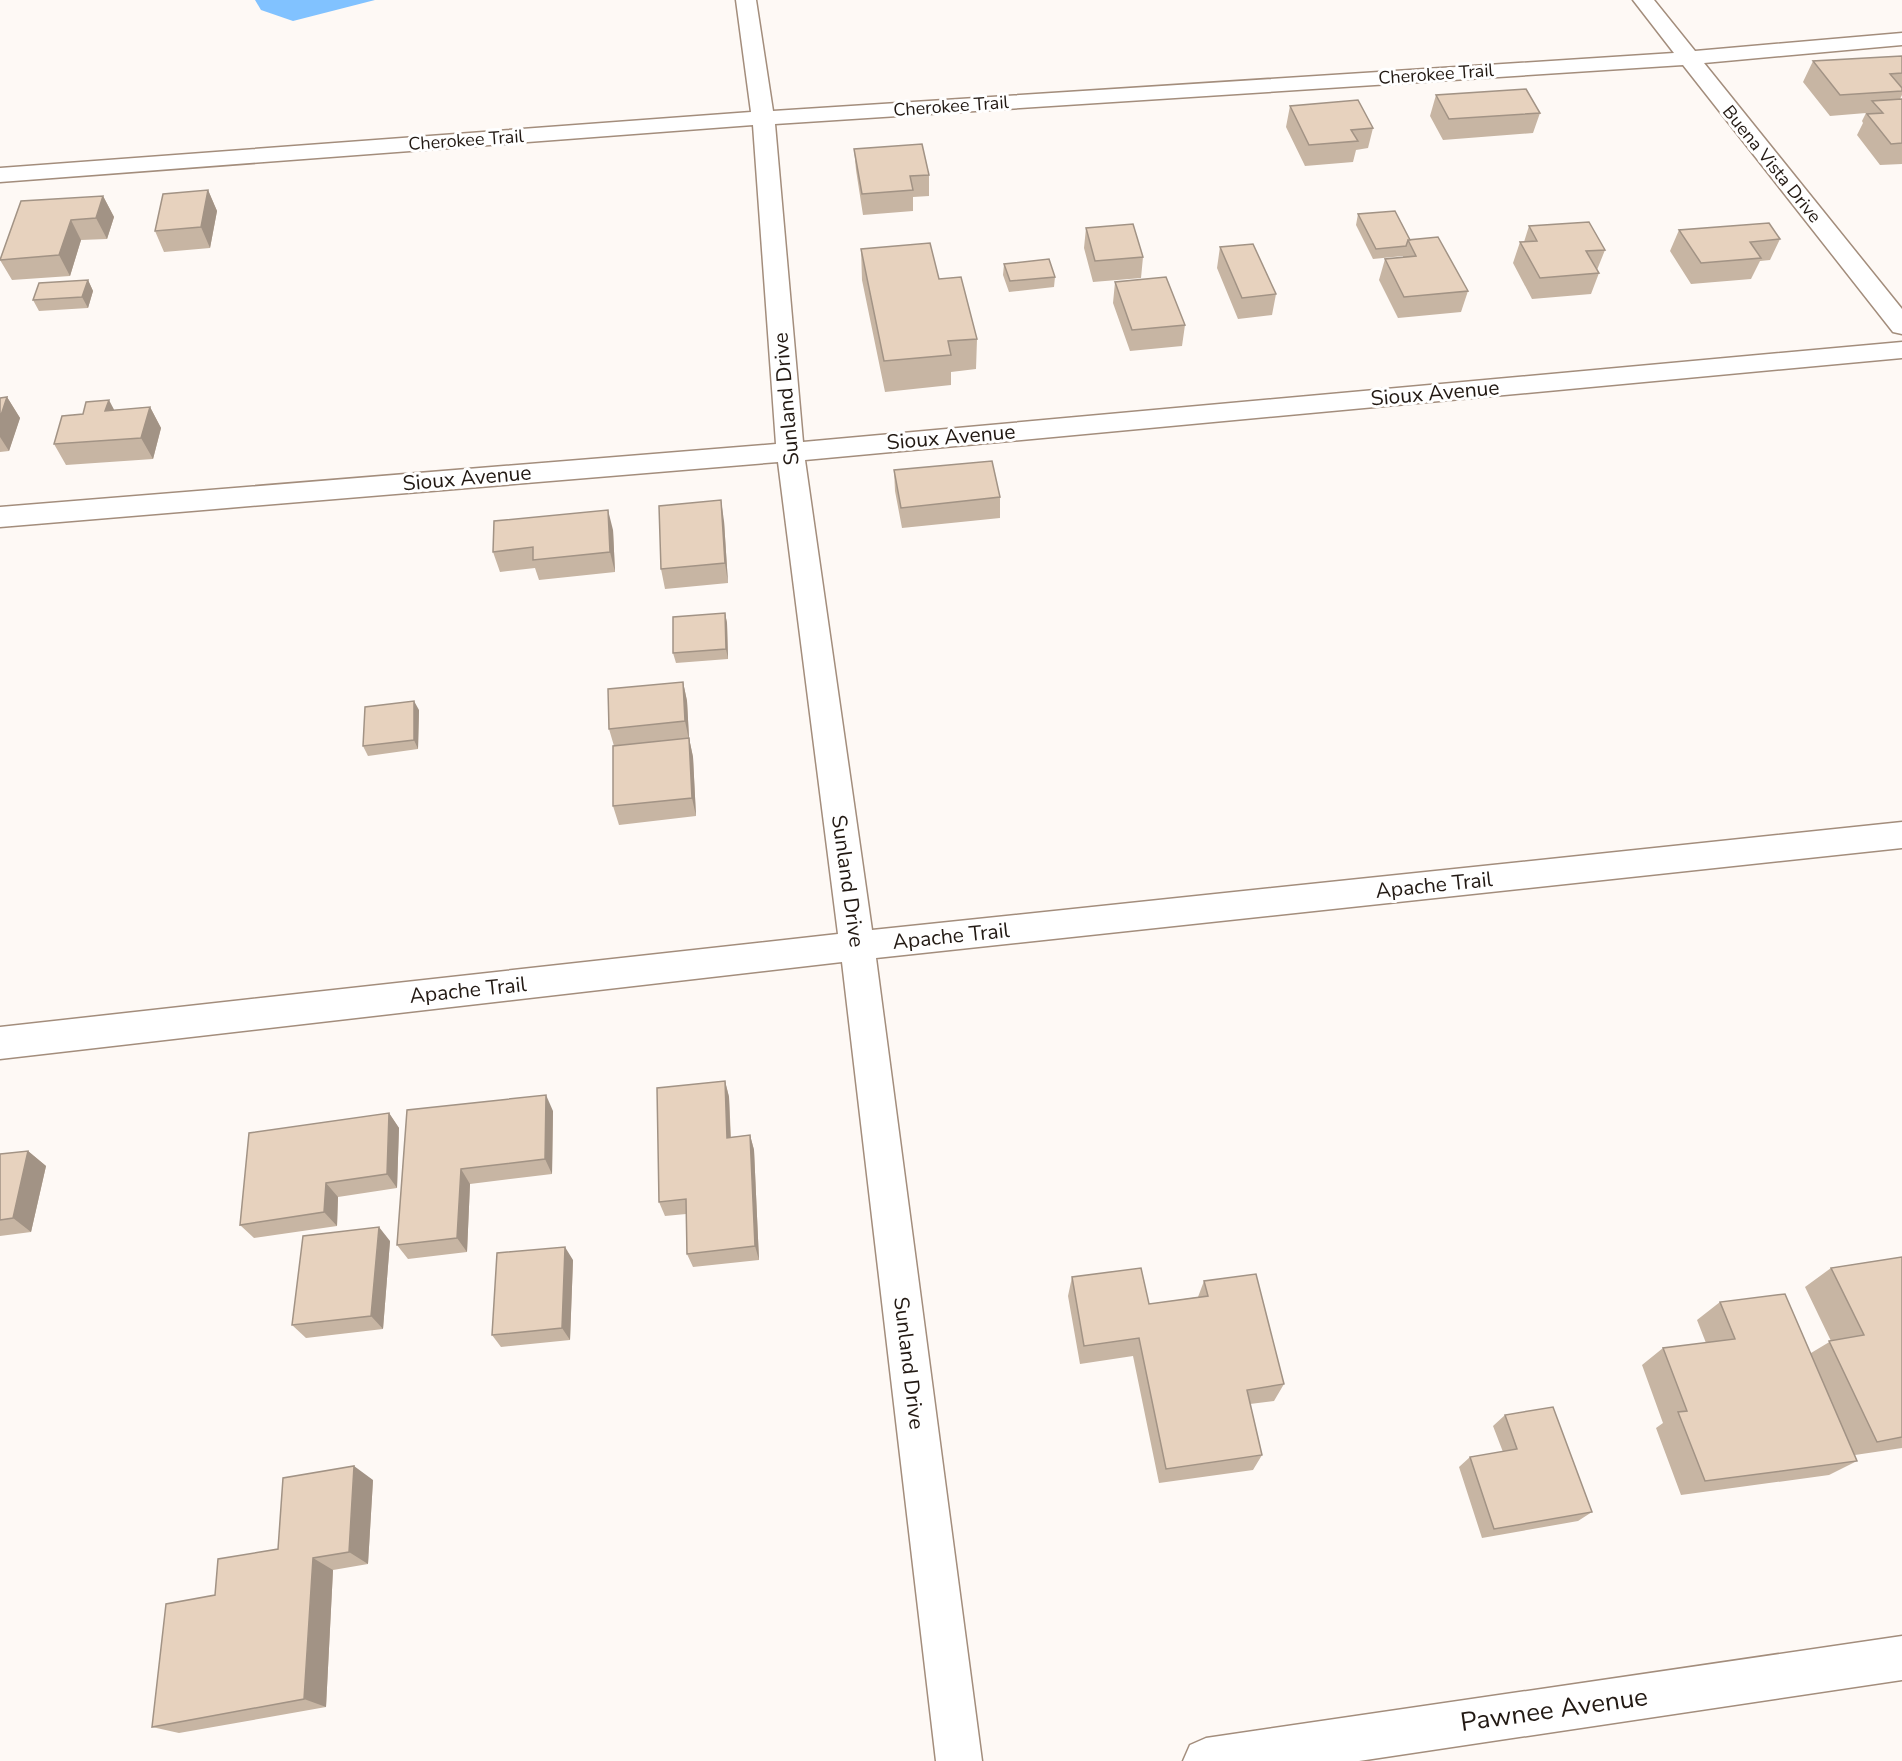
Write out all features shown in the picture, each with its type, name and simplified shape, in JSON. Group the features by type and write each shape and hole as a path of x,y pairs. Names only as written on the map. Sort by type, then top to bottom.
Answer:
{"street":[{"name":"Sunland Drive","path":"746,0 763,118 789,452 857,946 959,1761"},
{"name":"Buena Vista Drive","path":"1643,0 1902,326"},
{"name":"Cherokee Trail","path":"0,175 763,118 1687,58 1902,39"},
{"name":"Sioux Avenue","path":"0,517 789,452 1902,350"},
{"name":"Apache Trail","path":"0,1042 857,946 1902,835"},
{"name":"Pawnee Avenue","path":"1206,1761 1902,1658"}],"water":[{"path":"255,0 375,0 293,21 261,10"}],"building":[{"path":"1902,56 1902,73 1890,74 1902,91 1840,95 1813,61"},
{"path":"1526,89 1540,113 1449,119 1436,95"},
{"path":"1902,99 1902,143 1891,144 1867,114 1883,113 1872,101"},
{"path":"1358,100 1373,128 1351,130 1358,141 1309,145 1290,106"},
{"path":"922,144 929,175 910,176 913,190 862,194 854,149"},
{"path":"208,190 201,227 155,231 163,194"},
{"path":"103,196 96,218 71,220 59,255 0,260 21,201"},
{"path":"1395,211 1410,240 1406,246 1376,249 1358,214"},
{"path":"1589,222 1605,250 1586,251 1599,273 1540,278 1520,242 1537,241 1529,226"},
{"path":"1769,223 1780,239 1750,242 1761,258 1701,263 1679,230"},
{"path":"1133,224 1143,257 1095,261 1086,228"},
{"path":"1438,237 1468,291 1404,297 1385,259 1416,256 1408,240"},
{"path":"930,243 939,279 961,277 977,339 948,341 951,355 884,361 861,249"},
{"path":"1253,244 1276,294 1242,298 1220,247"},
{"path":"1049,259 1055,277 1010,281 1004,264"},
{"path":"1166,277 1185,325 1132,330 1115,282"},
{"path":"88,280 82,297 33,300 39,283"},
{"path":"7,397 0,418 0,398"},
{"path":"109,400 105,411 150,407 141,438 54,444 62,416 83,414 86,402"},
{"path":"992,461 1000,497 901,508 894,470"},
{"path":"721,500 725,563 661,569 659,506"},
{"path":"608,510 610,552 533,560 533,547 493,552 494,521"},
{"path":"725,613 726,649 673,653 673,617"},
{"path":"683,682 685,721 609,729 608,689"},
{"path":"414,701 414,740 363,746 365,707"},
{"path":"689,738 692,798 613,806 613,746"},
{"path":"725,1081 727,1138 750,1135 755,1246 687,1254 686,1199 659,1202 657,1088"},
{"path":"546,1095 545,1159 461,1169 457,1238 397,1245 407,1110"},
{"path":"389,1113 387,1174 326,1183 324,1212 240,1225 249,1133"},
{"path":"28,1151 13,1218 0,1220 0,1154"},
{"path":"379,1227 371,1316 292,1325 303,1236"},
{"path":"565,1247 562,1328 492,1335 497,1253"},
{"path":"1902,1257 1902,1437 1877,1442 1829,1341 1864,1335 1831,1268"},
{"path":"1141,1268 1149,1304 1208,1296 1204,1281 1256,1274 1284,1384 1247,1390 1262,1455 1166,1469 1139,1338 1084,1346 1072,1277"},
{"path":"1785,1294 1857,1461 1705,1481 1678,1412 1687,1411 1663,1348 1735,1339 1720,1302"},
{"path":"1553,1407 1592,1512 1494,1529 1470,1457 1517,1449 1505,1415"},
{"path":"354,1466 349,1552 313,1558 304,1699 152,1727 166,1604 215,1595 218,1559 278,1549 283,1478"}]}
